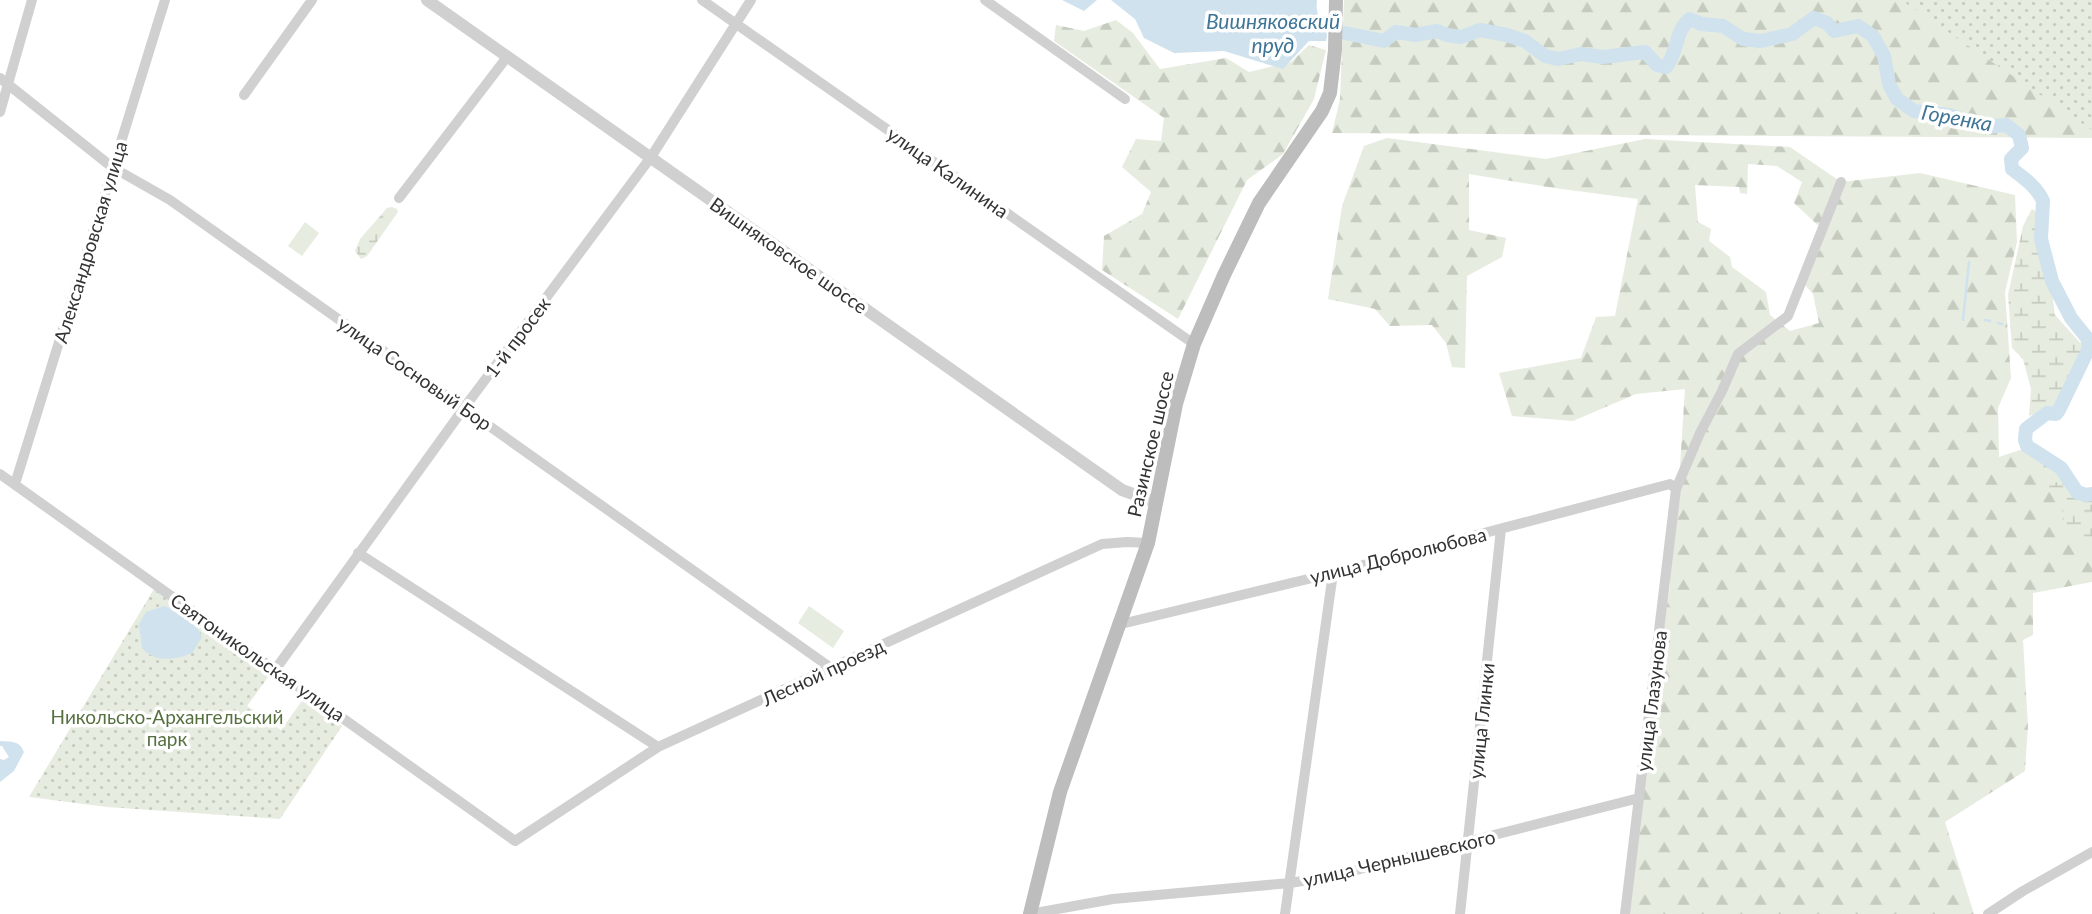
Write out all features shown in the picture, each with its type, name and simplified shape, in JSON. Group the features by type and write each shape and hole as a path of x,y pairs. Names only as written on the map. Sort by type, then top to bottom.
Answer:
{"main road":[{"name":"Разинское шоссе","path":"1030,914 1060,792 1148,542 1175,404 1194,344 1259,203 1322,111 1330,93 1335,50 1336,0"}],"street":[{"path":"0,112 4,81 32,0"},
{"name":"Александровская улица","path":"15,484 165,0"},
{"path":"244,95 312,0"},
{"name":"Вишняковское шоссе","path":"427,0 1122,490 1156,502"},
{"name":"улица Калинина","path":"702,0 1194,344"},
{"name":"1-й просек","path":"275,670 464,408 651,158 751,0"},
{"path":"985,0 1125,99"},
{"path":"399,198 507,57"},
{"name":"улица Сосновый Бор","path":"4,81 112,167 170,200 831,668"},
{"name":"улица Глазунова","path":"1625,914 1676,489 1738,354 1788,316 1841,182"},
{"name":"Святоникольская улица","path":"0,474 515,841"},
{"name":"улица Добролюбова","path":"1117,625 1333,573 1670,484 1676,489"},
{"name":"улица Глинки","path":"1460,914 1502,529"},
{"name":"Лесной проезд","path":"515,841 658,747 1102,544 1148,542"},
{"path":"358,553 658,747"},
{"path":"1285,914 1333,573"},
{"name":"улица Чернышевского","path":"1030,914 1113,900 1290,883 1333,876 1639,798"},
{"path":"1988,914 2092,852"}],"green space":[{"path":"1344,0 2092,0 2092,138 1332,133 1340,99"},
{"path":"1901,0 2092,0 2092,130"},
{"path":"1116,20 1133,33 1160,69 1226,58 1249,72 1291,62 1309,45 1326,50 1314,99 1283,154 1247,180 1178,319 1102,270 1104,236 1142,214 1151,192 1122,167 1136,139 1161,141 1164,118 1054,41 1056,25 1084,31"},
{"path":"1387,138 1546,159 1645,139 1790,147 1841,182 1920,173 2015,195 2017,242 2005,292 2011,378 1998,408 1999,457 2023,449 2065,467 2066,494 2092,501 2092,582 2033,593 2033,635 2023,640 2028,726 2025,771 1945,822 1974,914 1626,914 1639,798 1670,585 1670,519 1680,466 1685,389 1636,394 1573,421 1512,416 1499,373 1581,358 1596,317 1615,316 1638,199 1469,174 1469,230 1506,238 1502,257 1467,276 1465,368 1452,367 1446,343 1432,325 1390,326 1375,309 1328,299 1342,206 1364,146","holes":["1748,164 1777,166 1802,182 1794,203 1823,230 1820,250 1811,260 1805,285 1813,294 1819,323 1790,331 1770,315 1766,292 1732,267 1730,257 1709,241 1711,229 1698,222 1695,185 1739,187 1740,193 1747,194"]},
{"path":"392,207 398,212 367,256 361,259 355,251 360,239 387,208"},
{"path":"2032,209 2042,216 2055,315 2084,347 2057,406 2029,416 2031,389 2023,359 2012,348 2008,295 2023,226"},
{"path":"305,222 319,233 302,256 288,246"},
{"path":"2058,482 2085,503 2092,505 2092,552 2066,533 2061,503 2045,485"},
{"name":"Никольско-Архангельский парк","path":"154,589 271,673 247,706 281,730 304,698 342,726 280,819 107,807 29,797"},
{"path":"809,606 844,631 833,648 798,623"}],"water":[{"path":"1062,0 1097,0 1084,11"},
{"name":"Вишняковский пруд","path":"1111,0 1317,0 1318,14 1327,35 1326,41 1309,41 1283,69 1224,51 1174,53 1144,38 1135,19"},
{"path":"165,606 187,618 199,631 202,637 192,653 166,659 153,656 142,648 139,624 146,612"},
{"path":"0,741 17,744 24,752 14,771 0,782 0,759 9,757 0,746"}],"waterway":[{"name":"Горенка","path":"1345,33 1384,41 1396,32 1416,35 1437,31 1461,37 1480,30 1525,41 1545,56 1558,59 1581,54 1603,57 1645,52 1657,65 1666,67 1682,29 1690,19 1701,24 1723,26 1743,39 1761,41 1792,34 1814,18 1827,23 1834,31 1858,26 1873,36 1884,56 1889,84 1897,99 1914,111 1949,115 1985,127 2006,125 2019,135 2022,148 2011,159 2012,169 2034,187 2043,201 2041,239 2052,281 2071,318 2087,338 2089,348 2059,410 2056,414 2047,413 2026,429 2025,440 2027,446 2061,468 2077,492 2092,494"},
{"path":"1963,320 1969,262"},
{"path":"1985,320 1990,321"},
{"path":"1998,323 2002,324"}]}
